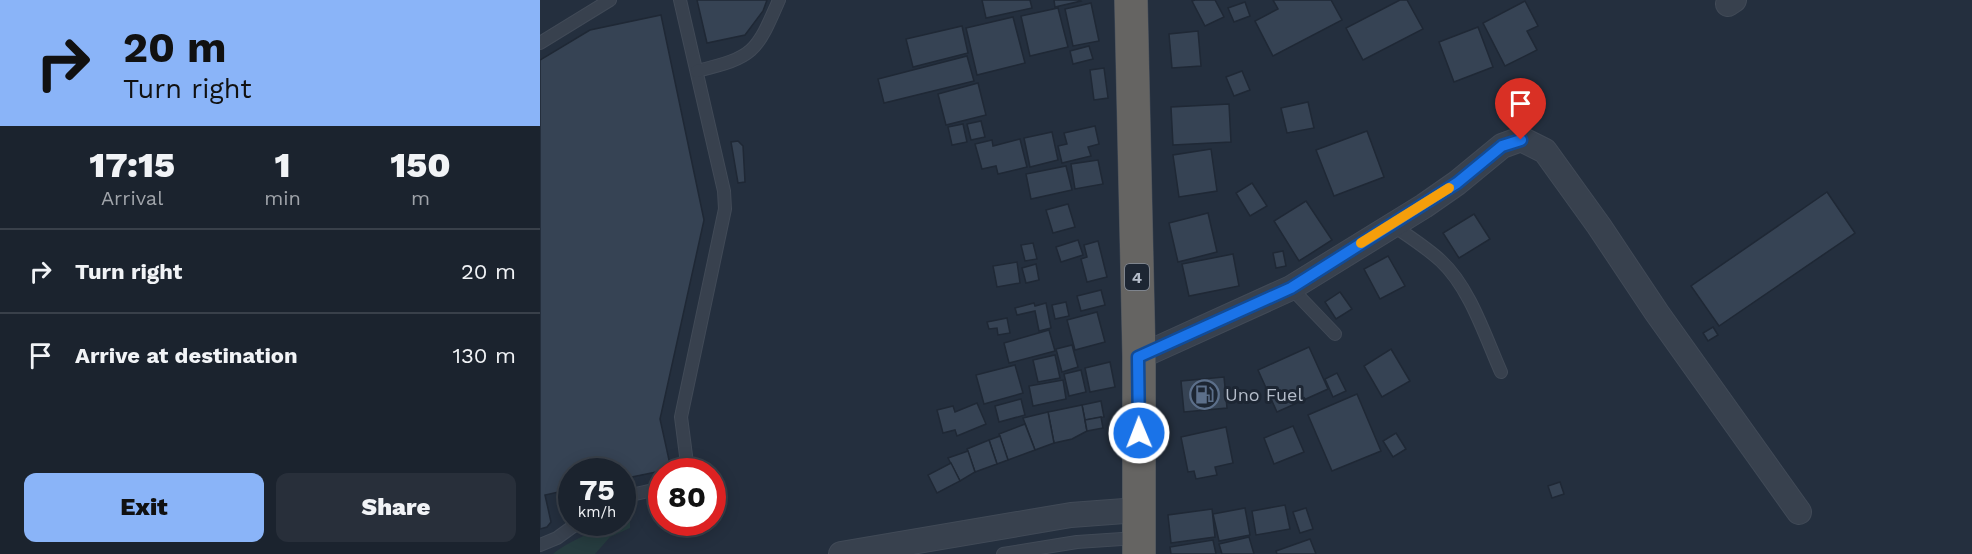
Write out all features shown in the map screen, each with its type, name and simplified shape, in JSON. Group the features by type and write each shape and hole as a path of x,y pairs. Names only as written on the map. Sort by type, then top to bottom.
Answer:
{"highway":[{"name":"4","path":"1131,0 1139,534"}],"street":[{"path":"1138,357 1291,288 1457,183 1502,146 1521,140 1545,151 1799,512"},
{"path":"841,554 1071,515 1139,534"}],"lane":[{"path":"540,43 610,0"},
{"path":"680,0 724,191 725,209 681,417 686,458"},
{"path":"697,71 733,62 746,56 762,40 779,0"},
{"path":"1391,224 1442,262 1458,282 1501,372"},
{"path":"1291,288 1335,334"},
{"path":"1003,554 1139,534"},
{"path":"540,545 560,536"}],"green space":[{"path":"612,536 595,554 553,554 579,538"}],"building":[{"path":"697,0 767,0 763,11 745,35 707,43"},
{"path":"982,0 1030,0 1032,8 986,18"},
{"path":"1054,0 1080,0 1081,1 1055,7"},
{"path":"1215,0 1224,17 1205,26 1192,1"},
{"path":"1273,0 1331,0 1342,20 1273,56 1255,21 1278,9"},
{"path":"1400,0 1407,0 1423,29 1363,60 1346,28"},
{"path":"1525,1 1538,26 1527,31 1537,50 1505,66 1483,23"},
{"path":"1245,2 1250,16 1234,22 1228,8"},
{"path":"1091,3 1099,41 1073,46 1065,9"},
{"path":"1058,8 1068,47 1030,56 1021,16"},
{"path":"661,15 704,220 660,419 669,458 648,458 648,474 636,476 636,458 558,458 558,492 545,495 551,522 547,527 540,529 540,60 590,30"},
{"path":"1013,17 1025,63 977,75 966,28"},
{"path":"962,26 968,53 913,67 906,39"},
{"path":"1478,27 1493,67 1454,82 1439,42"},
{"path":"1198,31 1201,66 1172,68 1169,34"},
{"path":"1089,46 1093,59 1073,64 1070,51"},
{"path":"967,56 974,81 884,103 878,79"},
{"path":"1104,68 1108,98 1094,100 1090,70"},
{"path":"1242,71 1250,90 1234,96 1226,77"},
{"path":"978,83 986,115 946,125 938,94"},
{"path":"1308,102 1314,128 1287,133 1281,108"},
{"path":"1229,104 1231,142 1173,145 1171,107"},
{"path":"981,121 985,137 971,140 967,124"},
{"path":"963,124 967,142 952,145 948,127"},
{"path":"1095,126 1099,144 1088,147 1091,156 1062,163 1058,146 1067,144 1064,133"},
{"path":"1367,131 1384,177 1334,196 1316,150"},
{"path":"1052,132 1058,160 1030,167 1024,138"},
{"path":"1020,139 1027,167 998,174 996,166 982,169 975,144 992,140 993,146"},
{"path":"738,141 743,146 745,182 738,183 731,142"},
{"path":"1211,149 1217,191 1179,197 1173,155"},
{"path":"1098,160 1103,184 1075,189 1071,164"},
{"path":"1066,166 1072,190 1031,199 1026,174"},
{"path":"1252,183 1267,206 1250,216 1236,193"},
{"path":"1827,192 1855,233 1719,326 1691,286"},
{"path":"1306,201 1332,240 1299,261 1274,221"},
{"path":"1068,204 1075,227 1053,233 1046,210"},
{"path":"1208,213 1217,252 1178,262 1169,223"},
{"path":"1474,214 1490,239 1459,258 1443,233"},
{"path":"1078,240 1083,255 1061,262 1056,247"},
{"path":"1098,241 1107,277 1087,282 1081,259 1087,257 1084,245"},
{"path":"1033,243 1037,259 1025,261 1021,245"},
{"path":"1283,251 1286,266 1276,268 1273,253"},
{"path":"1233,254 1239,286 1189,296 1182,264"},
{"path":"1388,256 1405,286 1380,299 1364,269"},
{"path":"1017,262 1020,283 997,287 993,266"},
{"path":"1036,264 1039,280 1026,283 1022,268"},
{"path":"1101,290 1105,305 1081,311 1077,296"},
{"path":"1340,292 1352,309 1336,319 1325,302"},
{"path":"1066,302 1069,316 1055,319 1052,305"},
{"path":"1034,303 1035,306 1046,303 1051,328 1039,331 1035,311 1017,315 1015,308"},
{"path":"1097,312 1105,342 1075,350 1067,320"},
{"path":"1007,318 1010,333 998,335 997,328 989,329 987,322"},
{"path":"1713,327 1718,335 1708,341 1703,333"},
{"path":"1049,330 1055,351 1009,363 1004,343"},
{"path":"1072,345 1078,367 1062,372 1056,349"},
{"path":"1309,347 1328,389 1277,412 1258,370"},
{"path":"1391,349 1410,381 1382,397 1364,366"},
{"path":"1055,355 1060,378 1038,382 1033,360"},
{"path":"1110,362 1115,387 1090,392 1085,368"},
{"path":"1015,365 1023,393 984,404 976,375"},
{"path":"1081,370 1086,392 1069,396 1064,374"},
{"path":"1337,373 1346,391 1333,397 1325,379"},
{"name":"Uno Fuel","path":"1224,377 1227,408 1184,412 1181,381"},
{"path":"1063,380 1066,399 1033,406 1029,386"},
{"path":"1357,394 1381,451 1332,471 1308,415"},
{"path":"1021,399 1025,415 999,422 995,406"},
{"path":"1101,401 1104,417 1085,420 1082,405"},
{"path":"977,403 986,424 957,436 955,430 943,433 937,410 953,406 955,412"},
{"path":"1082,405 1087,431 1072,439 1054,443 1048,412"},
{"path":"1048,412 1054,443 1035,450 1023,418"},
{"path":"1101,417 1103,428 1087,431 1085,420"},
{"path":"1025,424 1035,450 1008,460 999,434"},
{"path":"1293,426 1304,452 1274,464 1264,438"},
{"path":"1226,427 1233,463 1215,467 1217,475 1196,479 1194,471 1188,472 1181,437"},
{"path":"1396,433 1406,449 1393,457 1383,441"},
{"path":"1000,436 1008,460 997,464 989,440"},
{"path":"989,440 997,464 975,472 967,449"},
{"path":"968,451 975,472 960,481 948,458"},
{"path":"951,463 960,481 937,493 928,475"},
{"path":"1560,482 1564,494 1552,498 1548,486"},
{"path":"1285,505 1290,529 1256,535 1252,511"},
{"path":"1245,508 1250,535 1219,541 1213,514"},
{"path":"1306,508 1313,529 1300,533 1293,512"},
{"path":"1212,509 1215,537 1171,543 1168,515"},
{"path":"1249,537 1254,554 1222,554 1219,544"},
{"path":"1310,539 1316,554 1277,554 1276,551"},
{"path":"1213,540 1216,554 1171,554 1170,547"}],"slow traffic":[{"path":"1361,243 1424,206 1449,188"}],"place":[{"name":"Uno Fuel","path":"1204,394"}],"route":[{"path":"1139,433 1138,357 1291,288 1391,224 1424,206 1457,183 1502,146 1521,140"}]}
